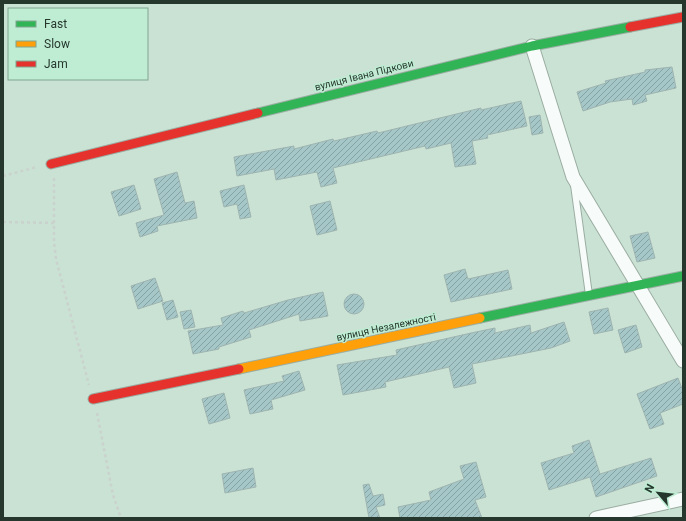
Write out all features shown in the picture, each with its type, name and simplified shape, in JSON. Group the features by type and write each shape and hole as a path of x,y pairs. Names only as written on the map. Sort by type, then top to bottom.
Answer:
{"street":[{"name":"вулиця Івана Підкови","path":"52,164 532,46 683,17"},
{"path":"532,46 573,177 683,361"},
{"name":"вулиця Незалежності","path":"93,399 683,276"},
{"path":"596,518 683,499"}],"lane":[{"path":"573,177 589,296"}],"path":[{"path":"3,176 52,164 55,184 56,258 93,399 113,495 121,518"},
{"path":"3,222 55,223"}],"building":[{"path":"672,67 676,88 645,95 647,101 633,105 632,99 610,102 583,111 577,92 606,83 605,81 645,72 645,70"},
{"path":"521,101 527,126 487,135 488,138 472,141 476,164 455,167 451,143 426,149 425,146 333,168 337,183 321,187 317,172 276,180 274,169 237,176 234,157 294,146 294,149 333,139 334,141 377,131 378,133 481,108 481,110"},
{"path":"540,115 543,133 532,135 529,117"},
{"path":"177,172 185,203 194,201 197,218 157,226 158,231 140,237 136,223 164,215 154,179"},
{"path":"134,185 141,209 119,216 111,192"},
{"path":"244,185 251,217 240,219 237,204 224,207 220,191"},
{"path":"330,201 337,230 317,235 310,206"},
{"path":"648,232 655,258 637,262 630,236"},
{"path":"465,269 468,279 508,270 512,289 451,302 444,275"},
{"path":"155,278 163,301 138,309 131,286"},
{"path":"323,292 328,316 300,321 299,314 249,330 251,337 219,347 219,349 193,354 188,331 223,325 221,318 243,311 244,313 288,300"},
{"path":"354,294 361,297 364,304 361,311 354,314 347,311 344,304 347,297"},
{"path":"173,300 178,317 167,320 162,303"},
{"path":"608,308 613,330 594,334 589,312"},
{"path":"191,310 195,327 184,329 180,312"},
{"path":"564,322 570,341 551,348 472,364 476,383 454,388 449,367 385,382 386,387 343,395 337,365 397,355 396,350 495,328 495,333 530,325 531,333"},
{"path":"636,325 642,347 625,353 618,330"},
{"path":"299,371 305,390 271,400 273,409 250,414 244,390 284,381 282,376"},
{"path":"678,378 683,391 683,404 660,413 664,424 650,429 637,394"},
{"path":"224,393 230,418 209,424 202,399"},
{"path":"589,440 600,474 651,458 657,476 596,497 590,477 549,490 541,463 574,453 572,446"},
{"path":"476,462 486,497 475,500 482,518 400,518 398,507 431,500 429,492 464,479 460,466"},
{"path":"253,468 256,487 225,493 222,474"},
{"path":"369,484 373,496 383,494 385,505 376,507 380,518 369,518 363,485"}],"traffic: fast":[{"path":"258,113 532,46 630,27"},
{"path":"480,318 683,276"}],"traffic: slow":[{"path":"239,369 480,318"}],"traffic: jam":[{"path":"630,27 683,17"},
{"path":"51,164 258,113"},
{"path":"93,399 239,369"}]}
